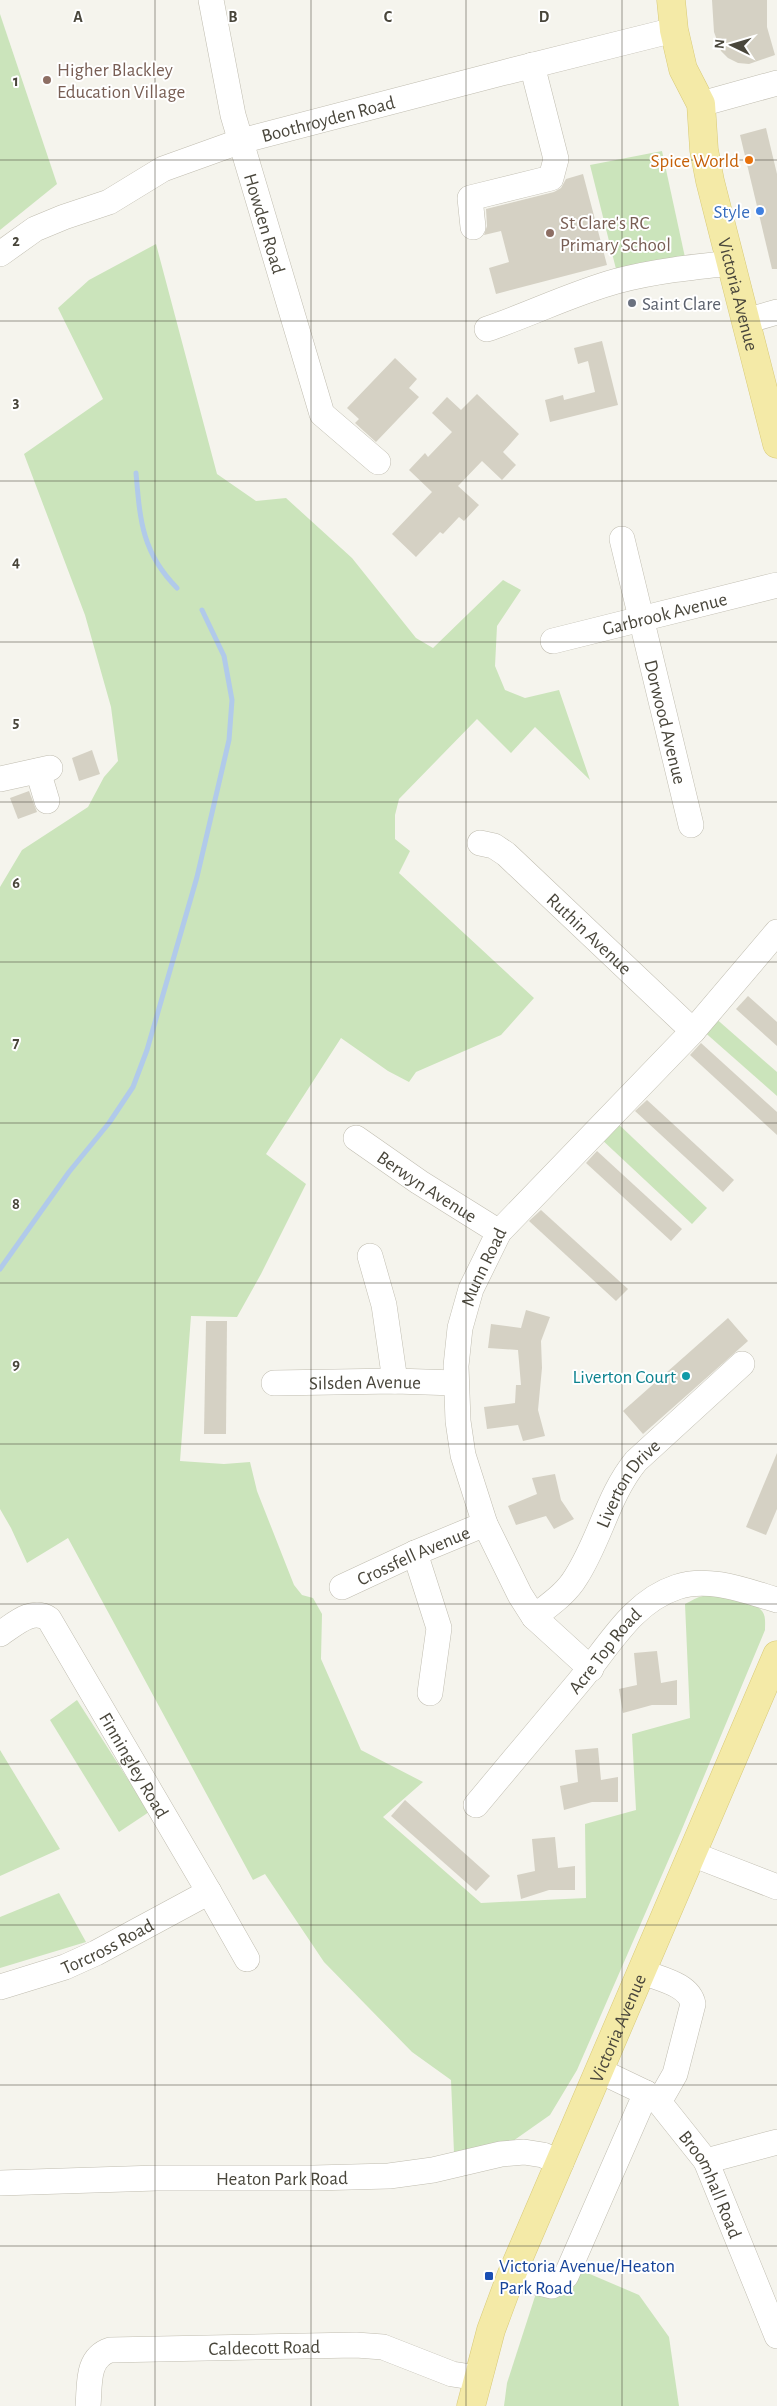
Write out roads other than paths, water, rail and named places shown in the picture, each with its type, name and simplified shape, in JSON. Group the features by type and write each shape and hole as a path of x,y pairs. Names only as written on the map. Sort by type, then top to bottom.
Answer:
{"main road":[{"name":"Victoria Avenue","path":"671,0 674,30 683,69 701,104 704,150 710,182 777,444"},
{"name":"Victoria Avenue","path":"471,2406 491,2330 512,2276 562,2163 777,1655"}],"street":[{"name":"Howden Road","path":"210,0 233,115 322,414 378,462"},
{"name":"Boothroyden Road","path":"0,254 36,229 64,217 109,202 163,169 241,141 674,30"},
{"path":"473,227 470,198 551,178 556,160 532,65"},
{"path":"701,104 777,83"},
{"path":"487,329 587,290 618,281 668,269 732,263"},
{"path":"746,320 777,312"},
{"name":"Dorwood Avenue","path":"622,539 692,825"},
{"name":"Garbrook Avenue","path":"553,641 777,585"},
{"path":"0,779 44,769 47,801"},
{"name":"Ruthin Avenue","path":"480,843 494,846 506,854 693,1031"},
{"name":"Munn Road","path":"591,1669 534,1617 520,1595 485,1524 463,1455 458,1421 456,1383 460,1328 464,1312 480,1268 499,1232 693,1031 777,932"},
{"name":"Berwyn Avenue","path":"356,1138 419,1182 499,1232"},
{"path":"370,1256 384,1305 395,1381"},
{"name":"Liverton Drive","path":"534,1617 561,1595 576,1579 624,1476 636,1461 742,1364"},
{"name":"Silsden Avenue","path":"274,1383 395,1381 456,1383"},
{"name":"Crossfell Avenue","path":"342,1587 414,1553 485,1524"},
{"path":"414,1553 439,1628 430,1693"},
{"name":"Acre Top Road","path":"476,1805 591,1669 626,1621 660,1594 679,1586 702,1582 740,1589 777,1600"},
{"name":"Finningley Road","path":"0,1634 30,1615 38,1614 48,1619 210,1892 247,1959"},
{"path":"692,1854 777,1887"},
{"name":"Torcross Road","path":"0,1987 65,1967 96,1953 210,1892"},
{"path":"512,2276 552,2286 566,2276 652,2097 675,2074 693,2004 692,1996 684,1989 643,1972"},
{"name":"Broomhall Road","path":"600,2071 652,2097 706,2161 777,2336"},
{"path":"706,2161 777,2142"},
{"name":"Heaton Park Road","path":"0,2183 157,2178 389,2176 433,2170 500,2154 524,2152 543,2155 562,2163"},
{"name":"Caldecott Road","path":"88,2406 92,2365 99,2355 110,2350 356,2344 383,2347 452,2374 478,2378"}],"waterway":[{"path":"136,473 139,506 145,535 156,562 177,588"},
{"path":"0,1269 69,1172 109,1123 133,1087 147,1050 197,877 229,740 232,700 224,656 202,610"}],"place":[{"name":"Higher Blackley Education Village","path":"47,80"},
{"name":"Spice World","path":"749,160"},
{"name":"Style","path":"760,211"},
{"name":"St Clare's RC Primary School","path":"550,233"},
{"name":"Saint Clare","path":"632,303"},
{"name":"Liverton Court","path":"686,1376"},
{"name":"Victoria Avenue/Heaton Park Road","path":"489,2276"}]}
